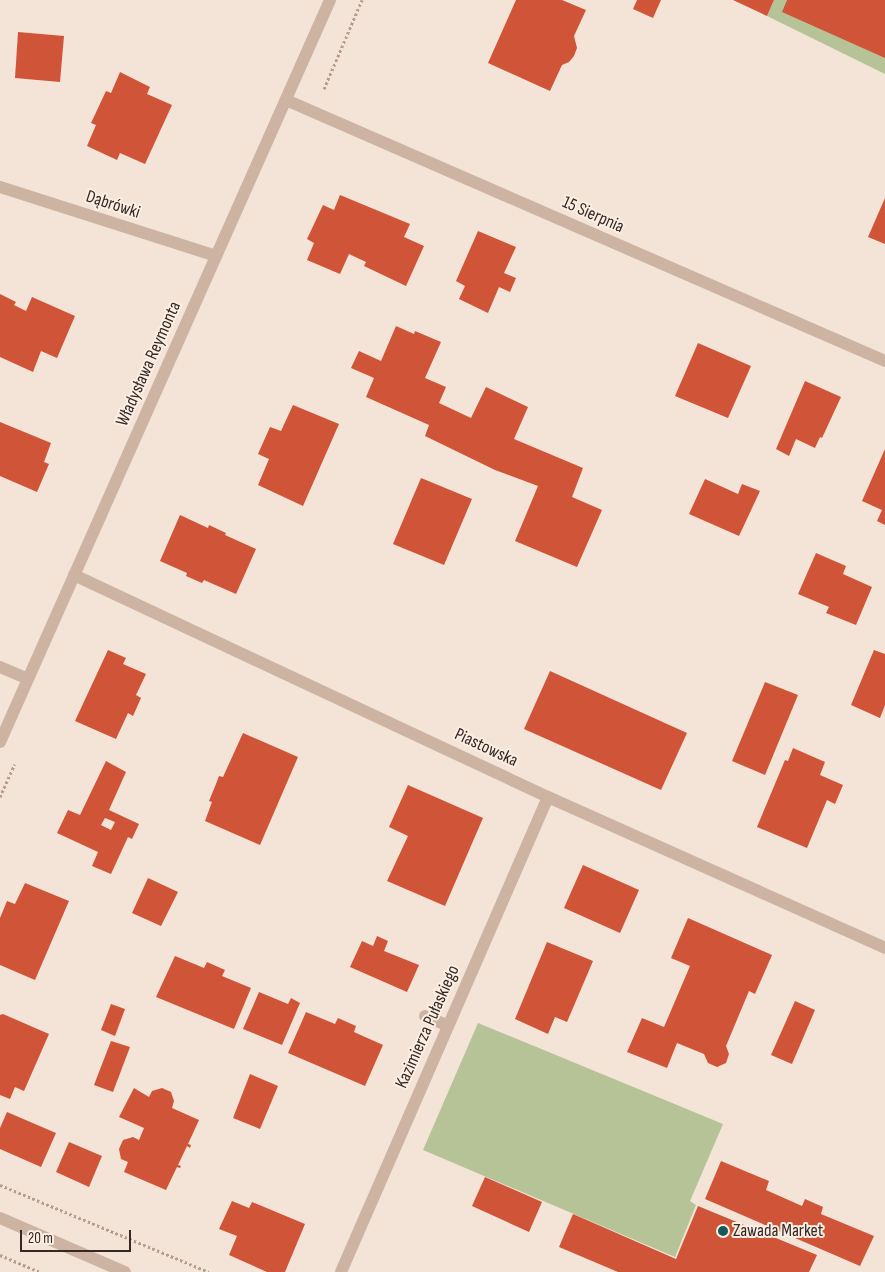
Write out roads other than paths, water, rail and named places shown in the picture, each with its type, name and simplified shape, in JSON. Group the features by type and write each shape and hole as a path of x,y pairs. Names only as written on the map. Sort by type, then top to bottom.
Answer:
{"street":[{"name":"Władysława Reymonta","path":"0,742 330,0"},
{"name":"15 Sierpnia","path":"286,100 885,362"},
{"name":"Dąbrówki","path":"0,187 216,256"},
{"name":"Piastowska","path":"74,576 548,797 885,948"},
{"path":"0,667 28,679"},
{"name":"Kazimierza Pułaskiego","path":"341,1272 548,797"},
{"path":"425,1016 448,1026"},
{"path":"0,1218 125,1272"}],"place":[{"name":"Zawada Market","path":"723,1231"}]}
